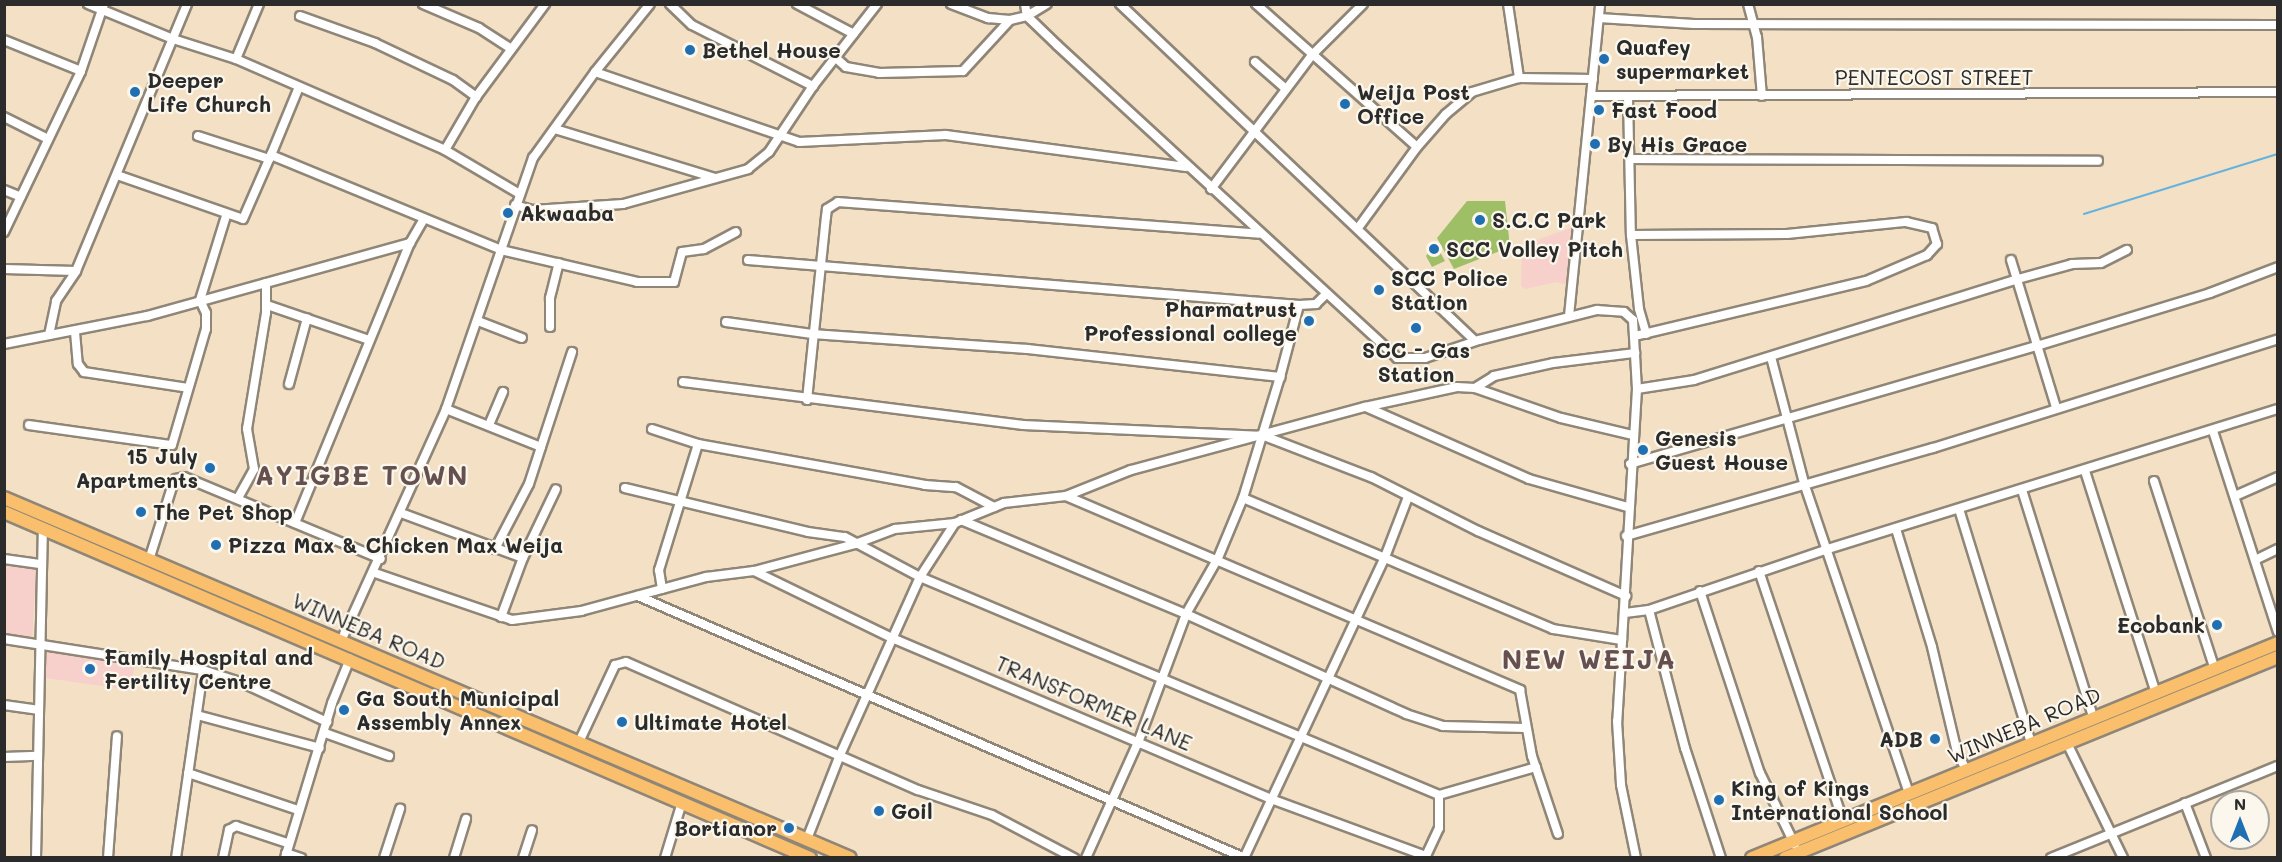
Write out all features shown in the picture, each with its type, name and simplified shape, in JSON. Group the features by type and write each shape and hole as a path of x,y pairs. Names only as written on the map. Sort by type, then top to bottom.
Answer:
{"highway":[{"name":"WINNEBA ROAD","path":"4,498 850,858"},
{"name":"WINNEBA ROAD","path":"4,512 810,858"},
{"name":"WINNEBA ROAD","path":"1785,858 1796,846 1843,821 2092,716 2277,643"},
{"name":"WINNEBA ROAD","path":"1752,858 1796,846 2067,743 2277,657"},
{"path":"413,688 419,674"},
{"path":"574,757 578,748 593,748"}],"street":[{"path":"88,4 102,7 173,39 236,59 445,150 518,193"},
{"path":"49,335 56,301 76,271 187,4"},
{"path":"236,59 259,4"},
{"path":"423,4 479,28 511,49"},
{"path":"445,150 476,98 545,4"},
{"path":"341,641 375,573 446,409 478,321 518,193 533,158 595,72 650,4"},
{"path":"670,4 692,25 813,86"},
{"path":"797,4 854,34"},
{"path":"515,205 533,210 623,204 748,169 769,152 813,86 877,4"},
{"path":"951,4 988,18 1010,20 1028,16 1047,4"},
{"path":"1025,4 1028,16 1186,167 1397,358 1425,358 1475,341 1597,310 1624,312 1633,320 1636,336 1636,389 1627,507 1625,613 1617,686 1618,753 1624,804 1636,858"},
{"path":"1120,4 1475,341"},
{"path":"1256,4 1417,147"},
{"path":"1211,189 1312,55 1363,4"},
{"path":"1508,4 1519,78"},
{"path":"1569,316 1600,4"},
{"path":"1748,4 1751,23 1757,37 1762,96"},
{"path":"4,232 81,71 102,7"},
{"path":"300,16 375,43 447,77 476,98"},
{"path":"1599,18 1666,23 2277,25"},
{"path":"836,58 846,68 879,73 963,71 1010,20"},
{"path":"4,40 81,71"},
{"path":"1255,62 1286,89"},
{"path":"595,72 799,142 946,135 1186,167"},
{"path":"1358,228 1417,147 1464,97 1519,78 1593,79"},
{"path":"117,175 237,220 246,215 299,87"},
{"name":"PENTECOST STREET","path":"1591,96 2277,92"},
{"path":"1628,97 1631,235 1639,309 1646,334"},
{"path":"4,117 48,139"},
{"path":"555,129 717,179"},
{"path":"198,136 270,157 501,250 637,282 674,282 682,252 704,249 736,232"},
{"path":"1630,159 2098,161"},
{"path":"4,190 21,197"},
{"path":"807,400 818,266 827,209 838,202 1259,234"},
{"path":"29,425 168,446 173,442 206,329 206,313 200,300 226,216"},
{"path":"295,523 410,243 424,219"},
{"path":"1631,235 1787,234 1906,222 1932,228 1937,244 1927,255 1866,280 1636,336"},
{"path":"4,344 75,332 410,243"},
{"path":"1636,389 1694,380 2018,279 2072,264 2101,262 2127,250"},
{"path":"748,260 1299,304 1316,303 1325,295"},
{"path":"2011,260 2040,345 2056,407"},
{"path":"550,327 550,298 559,263"},
{"path":"1630,464 1786,421 2040,345 2210,293 2277,267"},
{"path":"4,269 76,271"},
{"path":"238,498 254,469 247,429 267,305 266,283"},
{"path":"1086,858 1139,740 1186,615 1218,558 1243,498 1264,436 1299,304"},
{"path":"267,305 369,340"},
{"path":"289,384 307,318"},
{"path":"478,321 522,338"},
{"path":"726,322 812,334 1038,350 1280,377"},
{"path":"75,332 78,364 84,372 188,388"},
{"path":"1626,537 1804,483 1933,448 2056,407 2277,339"},
{"path":"495,549 529,484 572,352"},
{"path":"1475,388 1494,376 1552,363 1635,353"},
{"path":"1771,357 1804,483 1909,794"},
{"path":"683,382 807,400 1023,425 1264,436 1371,477 1626,596"},
{"path":"375,573 512,620 581,611 662,589 754,571 855,544 895,529 958,521 994,507 1029,498 1066,496 1131,470 1365,407 1457,387 1475,388 1561,418 1633,435"},
{"path":"489,425 504,392"},
{"path":"1365,407 1529,479 1627,507"},
{"path":"446,409 541,447"},
{"path":"1625,613 1649,610 1827,549 2085,471 2277,409"},
{"path":"652,429 698,444 925,485 956,487 994,507"},
{"path":"2213,431 2277,632"},
{"path":"662,589 659,570 682,502 698,444"},
{"path":"2085,471 2155,691"},
{"path":"2235,496 2277,477"},
{"path":"149,560 176,479 193,479 381,559"},
{"path":"2154,481 2214,667"},
{"path":"625,488 845,537 920,577 1162,681 1299,736 1362,766 1438,795 1536,767"},
{"path":"501,617 523,558 556,489"},
{"path":"2022,489 2092,716"},
{"path":"1066,496 1218,558 1520,690 1526,728 1536,767 1558,834"},
{"path":"638,596 866,698 1245,857 1325,679 1385,557 1408,496"},
{"path":"1243,498 1552,629 1622,640"},
{"path":"1959,509 2031,743"},
{"path":"401,513 523,558"},
{"path":"807,839 840,755 920,577 958,521"},
{"path":"958,521 1186,615 1325,679 1443,726 1526,728"},
{"path":"36,858 38,646 43,528"},
{"path":"1896,529 1932,647 1957,752 1966,770"},
{"path":"2255,560 2277,549"},
{"path":"4,559 40,564"},
{"name":"TRANSFORMER LANE","path":"754,571 892,638 1139,740 1270,799 1426,857"},
{"path":"1759,571 1843,821"},
{"path":"1700,591 1760,773 1796,846"},
{"path":"1649,610 1685,748 1721,858"},
{"path":"4,639 202,670 243,683 327,722"},
{"path":"301,858 285,855 287,843 350,659"},
{"path":"579,742 615,665 626,662 918,790 984,811 1074,858"},
{"path":"176,858 202,670"},
{"path":"4,705 38,710"},
{"path":"197,715 320,748"},
{"path":"325,733 389,756"},
{"path":"108,858 117,736"},
{"path":"2067,743 2123,858"},
{"path":"4,757 38,756"},
{"path":"2051,858 2277,766"},
{"path":"188,774 297,810"},
{"path":"1426,857 1439,828 1438,795"},
{"path":"665,858 682,802"},
{"path":"2185,803 2206,858"},
{"path":"384,858 400,809"},
{"path":"454,858 466,819"},
{"path":"223,858 229,830 236,826 287,843"},
{"path":"523,858 532,830"},
{"path":"1634,841 1643,858"}],"shaded area":[{"path":"1576,226 1570,286 1556,282 1525,289 1521,286 1522,254 1528,243"},
{"path":"4,566 36,569 32,642 5,637"},
{"name":"Family Hospital and Fertility Centre","path":"48,648 135,660 131,690 44,678"}],"green space":[{"name":"S.C.C Park","path":"1467,201 1505,201 1510,247 1454,269 1437,238"},
{"name":"SCC Volley Pitch","path":"1435,243 1445,261 1432,267 1426,256"}],"waterway":[{"path":"2084,214 2278,154"}],"place":[{"name":"Bethel House","path":"690,50"},
{"name":"Quafey supermarket","path":"1604,59"},
{"name":"Deeper Life Church","path":"135,92"},
{"name":"Weija Post Office","path":"1345,104"},
{"name":"Fast Food","path":"1599,110"},
{"name":"By His Grace","path":"1595,144"},
{"name":"Akwaaba","path":"508,213"},
{"name":"S.C.C Park","path":"1480,220"},
{"name":"SCC Volley Pitch","path":"1434,249"},
{"name":"SCC Police Station","path":"1379,290"},
{"name":"Pharmatrust Professional college","path":"1309,321"},
{"name":"SCC - Gas Station","path":"1416,328"},
{"name":"Genesis Guest House","path":"1643,450"},
{"name":"15 July Apartments","path":"210,468"},
{"name":"The Pet Shop","path":"141,512"},
{"name":"Pizza Max & Chicken Max Weija","path":"216,545"},
{"name":"Ecobank","path":"2217,625"},
{"name":"Family Hospital and Fertility Centre","path":"90,669"},
{"name":"Ga South Municipal Assembly Annex","path":"344,710"},
{"name":"Ultimate Hotel","path":"622,722"},
{"name":"ADB","path":"1935,739"},
{"name":"King of Kings International School","path":"1719,800"},
{"name":"Goil","path":"879,811"},
{"name":"Bortianor","path":"789,828"}],"district":[{"name":"AYIGBE TOWN","path":"362,475"},
{"name":"NEW WEIJA","path":"1589,659"}]}
